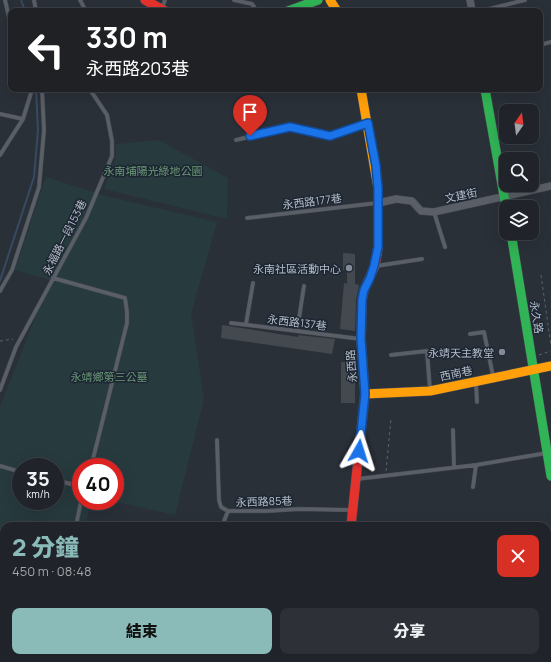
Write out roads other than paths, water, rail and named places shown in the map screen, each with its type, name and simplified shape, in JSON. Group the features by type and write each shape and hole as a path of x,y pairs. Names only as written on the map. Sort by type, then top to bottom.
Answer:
{"street":[{"path":"146,0 160,8"},
{"path":"293,8 306,1 318,0"},
{"name":"永西路","path":"351,522 365,394 361,339 364,290 374,266 378,247 376,166 362,92"},
{"path":"486,92 505,200"},
{"name":"文建街","path":"378,203 396,199 412,201 421,211 434,212 551,186"},
{"name":"永久路","path":"512,240 533,370 549,452 551,476"},
{"name":"西南巷","path":"365,394 430,391 551,366"}],"lane":[{"path":"4,0 8,15"},
{"path":"234,0 252,4 255,8"},
{"path":"493,8 524,0"},
{"path":"0,155 24,119 31,92"},
{"path":"0,290 12,270 40,187 44,130 42,92"},
{"name":"永福路一段153巷","path":"0,390 20,338 86,218 112,156 112,141 107,115 92,92"},
{"path":"0,114 24,119"},
{"path":"236,140 290,127 330,136 368,123"},
{"name":"永西路177巷","path":"247,218 378,203"},
{"path":"434,212 445,247"},
{"path":"374,266 422,259"},
{"path":"53,278 125,298 127,323 93,458"},
{"path":"246,324 253,283"},
{"path":"297,331 304,286"},
{"name":"永西路137巷","path":"231,323 361,339"},
{"path":"470,334 484,332 493,377"},
{"path":"391,355 427,352 430,391"},
{"path":"476,381 477,402"},
{"path":"452,430 454,467"},
{"name":"永西路85巷","path":"217,440 219,500 221,507 228,511 299,509 352,510"},
{"path":"356,480 476,465 549,452"},
{"path":"473,487 476,465"},
{"path":"0,466 12,469"},
{"path":"77,522 79,510"},
{"path":"224,522 228,511"}],"waterway":[{"path":"21,0 24,8"},
{"path":"0,281 34,177 38,130 36,92"}],"place":[{"name":"永南社區活動中心","path":"349,268"},
{"name":"永靖天主教堂","path":"502,352"}],"park label":[{"name":"永南埔陽光綠地公園","path":"153,170"},
{"name":"永靖鄉第三公墓","path":"109,376"}]}
